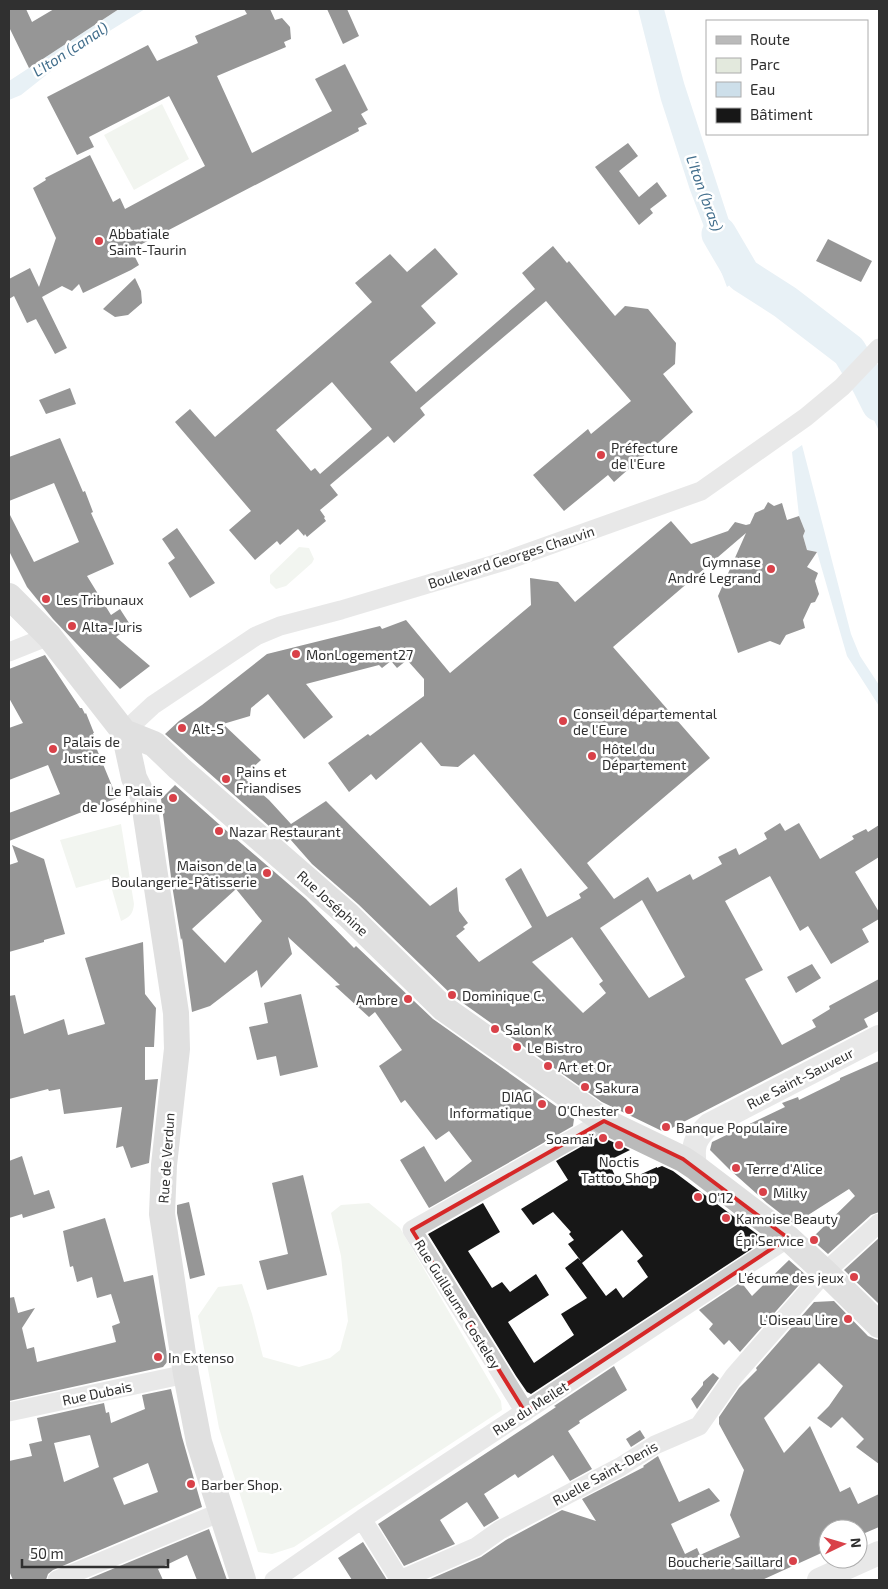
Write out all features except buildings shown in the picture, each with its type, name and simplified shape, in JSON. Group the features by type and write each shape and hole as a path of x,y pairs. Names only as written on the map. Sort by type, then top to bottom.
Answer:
{"main road":[{"path":"9,596 49,636 124,732"},
{"name":"Rue Joséphine","path":"124,732 154,744 348,915 443,1008 604,1121 683,1158 788,1238 826,1272 879,1325"},
{"name":"Rue de Verdun","path":"124,732 134,778 143,796 176,1013 177,1049 164,1165 162,1214 186,1374 199,1442 243,1580"},
{"path":"143,796 150,778 160,770 179,768"}],"street":[{"name":"Boulevard Georges Chauvin","path":"124,732 153,705 256,636 280,626 505,561 701,491 806,417 842,387 876,352"},
{"path":"9,652 49,636"},
{"name":"Rue Saint-Sauveur","path":"695,1167 693,1153 697,1136 709,1125 879,1036"},
{"name":"Rue Guillaume Costeley","path":"525,1412 412,1230 604,1121"},
{"path":"826,1272 879,1223"},
{"name":"Rue du Meilet","path":"274,1580 362,1518 788,1238"},
{"name":"Ruelle Saint-Denis","path":"362,1518 400,1580 476,1546 500,1530 620,1467 654,1445 699,1426 734,1376 826,1272"},
{"name":"Rue Dubais","path":"9,1412 186,1374"},
{"path":"57,1580 221,1512"},
{"path":"819,1580 879,1553"}],"highlighted area":[{"path":"604,1121 683,1159 788,1238 525,1412 412,1230"}],"green space":[{"path":"162,104 189,159 134,190 104,135"},
{"path":"299,547 309,548 314,559 312,563 286,586 276,589 270,583 270,575"},
{"path":"121,824 134,904 130,915 121,921 109,879 76,888 60,840"},
{"path":"369,1203 400,1228 501,1401 502,1410 294,1547 272,1554 258,1552 219,1428 198,1316 218,1287 242,1284 263,1357 299,1367 330,1358 340,1350 348,1321 341,1256 331,1213 341,1205"}],"water":[{"name":"L'Iton (canal)","path":"119,9 145,9 74,53 21,95 9,100 9,81"},
{"path":"638,9 664,9 684,83 733,233 741,251 754,267 727,287 690,190 661,100"},
{"path":"795,295 843,333 859,340 839,361 817,336 777,307"},
{"path":"877,375 879,379 879,431 861,392"},
{"path":"802,445 851,634 860,656 879,685 879,706 847,656 817,552 807,550 803,536 805,531 799,516 792,452"}],"waterway":[{"name":"L'Iton (bras)","path":"719,234 743,275 785,302 849,351 879,404"}],"place":[{"name":"Abbatiale Saint-Taurin","path":"99,241"},
{"name":"Préfecture de l'Eure","path":"601,455"},
{"name":"Gymnase André Legrand","path":"771,569"},
{"name":"Les Tribunaux","path":"46,599"},
{"name":"Alta-Juris","path":"72,626"},
{"name":"MonLogement27","path":"296,654"},
{"name":"Conseil départemental de l'Eure","path":"563,721"},
{"name":"Alt-S","path":"182,728"},
{"name":"Palais de Justice","path":"53,749"},
{"name":"Hôtel du Département","path":"592,756"},
{"name":"Pains et Friandises","path":"226,779"},
{"name":"Le Palais de Joséphine","path":"173,798"},
{"name":"Nazar Restaurant","path":"219,831"},
{"name":"Maison de la Boulangerie-Pâtisserie","path":"267,873"},
{"name":"Dominique C.","path":"452,995"},
{"name":"Ambre","path":"408,999"},
{"name":"Salon K","path":"495,1029"},
{"name":"Le Bistro","path":"517,1047"},
{"name":"Art et Or","path":"548,1066"},
{"name":"Sakura","path":"585,1087"},
{"name":"DIAG Informatique","path":"542,1104"},
{"name":"O'Chester","path":"629,1110"},
{"name":"Banque Populaire","path":"666,1127"},
{"name":"Soamaï","path":"603,1138"},
{"name":"Noctis Tattoo Shop","path":"619,1145"},
{"name":"Terre d'Alice","path":"736,1168"},
{"name":"Milky","path":"763,1192"},
{"name":"O'12","path":"698,1197"},
{"name":"Kamoise Beauty","path":"726,1218"},
{"name":"Épi Service","path":"814,1240"},
{"name":"L'écume des jeux","path":"854,1277"},
{"name":"L'Oiseau Lire","path":"848,1319"},
{"name":"In Extenso","path":"158,1357"},
{"name":"Barber Shop.","path":"191,1484"},
{"name":"Boucherie Saillard","path":"793,1561"}]}
